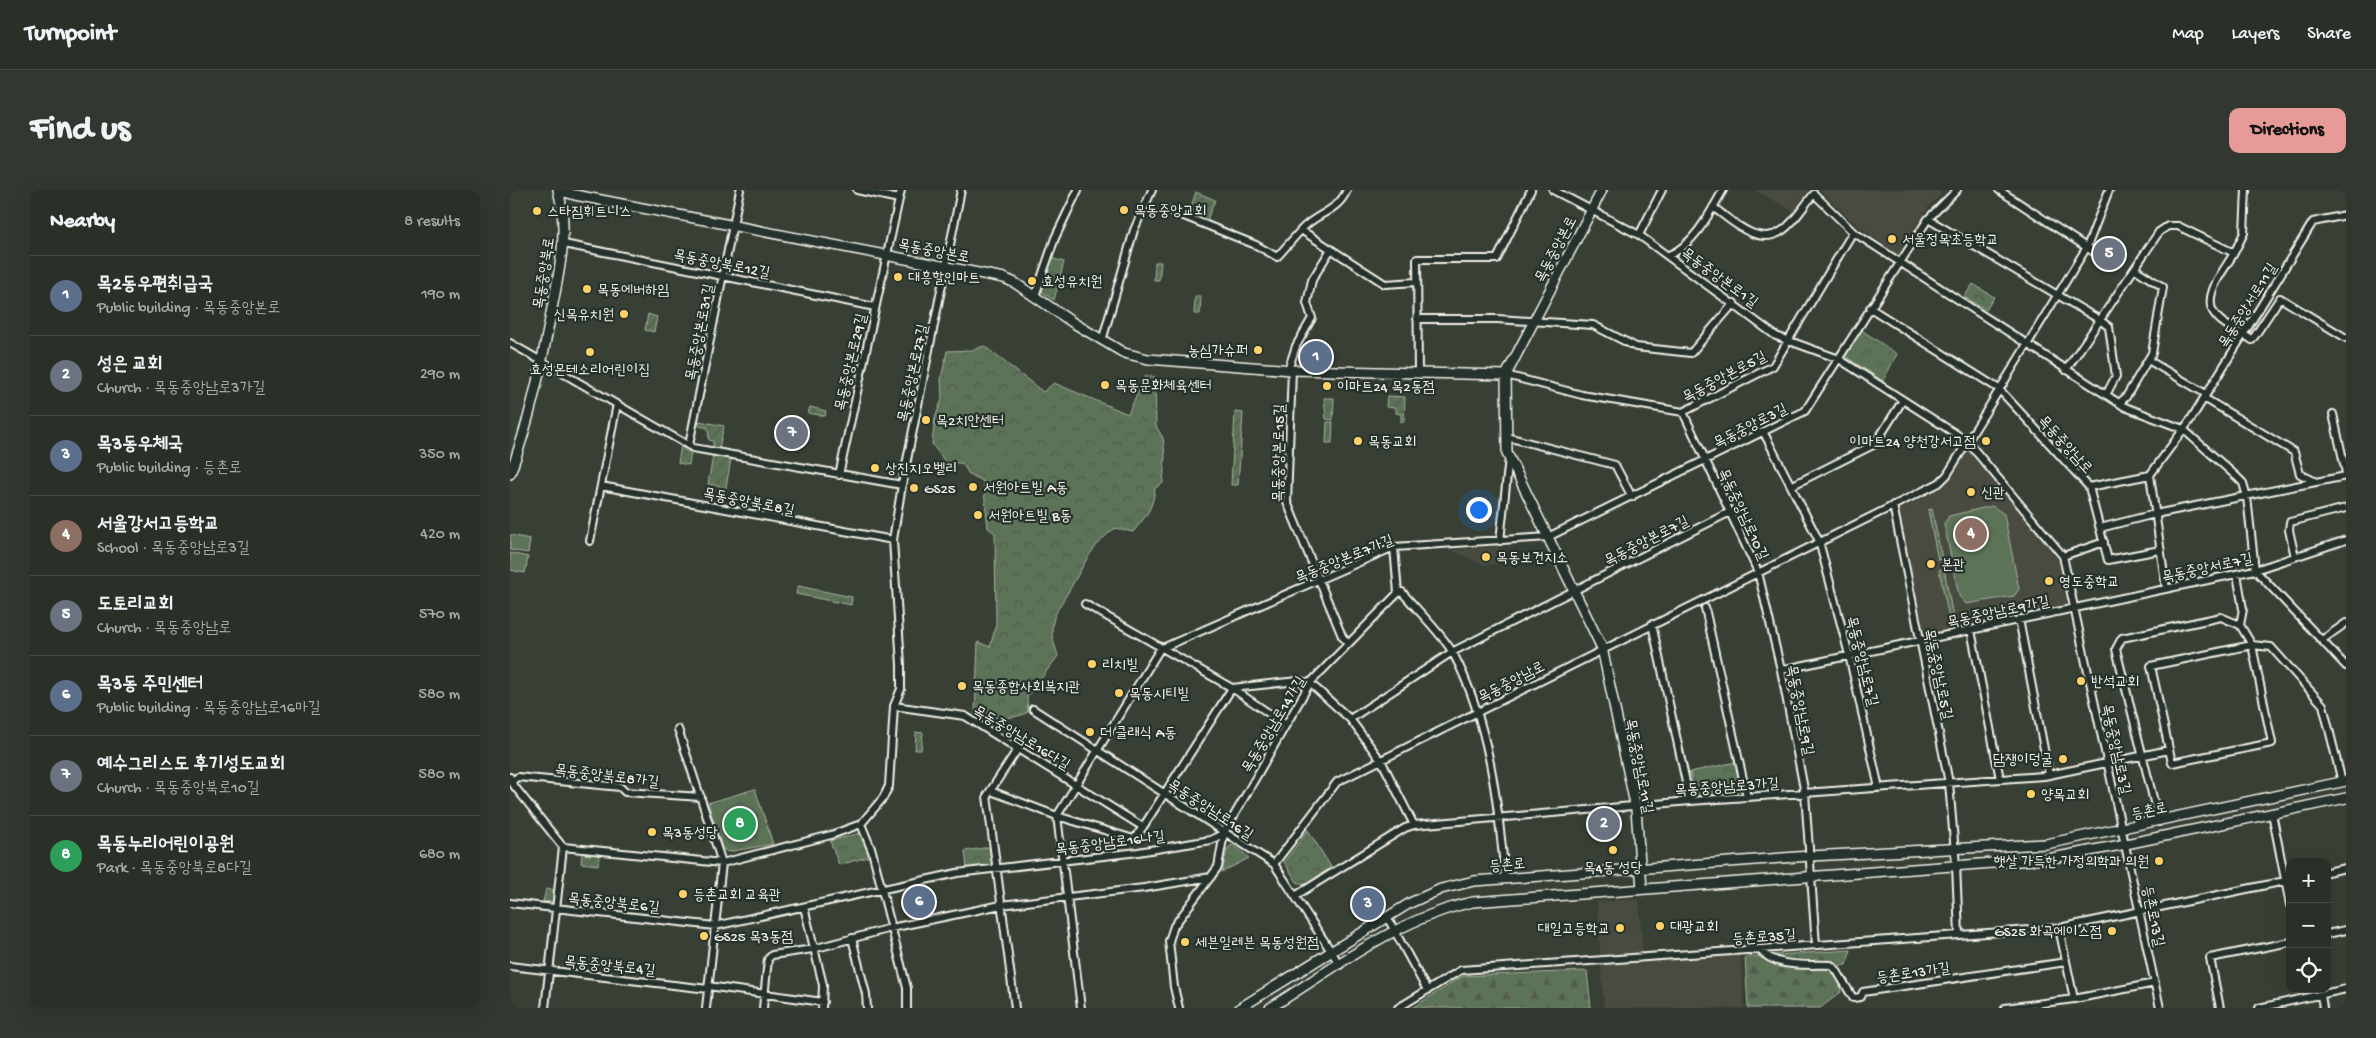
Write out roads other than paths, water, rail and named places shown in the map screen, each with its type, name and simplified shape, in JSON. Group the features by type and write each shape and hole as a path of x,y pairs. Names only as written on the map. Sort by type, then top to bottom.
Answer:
{"main road":[{"name":"목동중앙본로","path":"558,190 1004,278 1015,282 1102,341 1124,353 1148,359 1290,370 1506,374 1532,320 1602,190"},
{"name":"목동중앙북로","path":"510,474 528,423 542,361 564,244 563,210 558,190"},
{"path":"1506,374 1509,457 1602,648"},
{"name":"목동중앙남로11길","path":"1602,648 1635,806 1642,869 1642,889"},
{"name":"등촌로","path":"1240,1008 1410,903 1441,889 1474,881 1810,856 2046,844 2123,830 2344,781"},
{"name":"등촌로","path":"1270,1008 1395,931 1444,908 1473,902 2047,859 2346,798"}],"street":[{"name":"목동중앙본로31길","path":"689,445 740,190"},
{"path":"857,190 899,199"},
{"name":"목동중앙본로29길","path":"839,474 901,190"},
{"name":"목동중앙본로27길","path":"902,486 961,190"},
{"path":"1035,296 1055,238 1078,190"},
{"path":"1102,341 1134,230 1152,190"},
{"path":"1169,210 1256,245 1277,257 1308,223 1341,203 1347,190"},
{"path":"1418,372 1417,259 1497,260 1531,190"},
{"name":"목동중앙본로1길","path":"1552,190 1639,235 1734,303 1776,336 1837,358 1903,400"},
{"path":"1639,235 1662,190"},
{"path":"1668,255 1684,247 1723,190"},
{"name":"목동중앙로3길","path":"1548,537 1764,433 1804,411 1928,219 1958,190"},
{"path":"1999,190 2103,258"},
{"name":"목동중앙남로","path":"1274,864 1337,782 1602,648 1939,483 1947,475 2087,247 2109,190"},
{"path":"2246,190 2244,233 2213,290 2211,298 2213,313 2252,340 2280,298 2346,338"},
{"path":"1713,207 1750,233 1770,236 1784,230 1814,194 1853,232 2119,404 2183,429 2243,483 2247,498 2256,570 2345,662"},
{"name":"목동중앙서로11길","path":"2150,475 2205,396 2313,222 2346,215"},
{"path":"1928,219 2058,294 2109,327 2116,376 2106,395"},
{"path":"2066,370 2159,232 2168,226 2178,226 2234,253"},
{"path":"1301,230 1385,284 1416,282"},
{"name":"목동중앙본로5길","path":"1506,374 1582,395 1683,412 1774,366 1853,232"},
{"name":"목동중앙북로12길","path":"564,244 875,306"},
{"path":"1290,370 1296,346 1312,318 1307,304 1312,280 1330,249"},
{"path":"2119,404 2126,397 2152,353 2163,287 2135,269"},
{"path":"1418,319 1532,320 1593,325 1636,347 1692,353 1734,303"},
{"name":"목동중앙남로","path":"1870,308 1999,389 2089,487 2108,560 2160,550"},
{"path":"510,343 693,448 902,486 893,540 901,689 894,706 889,786 883,798 860,824 831,835 722,863 564,846 510,782 510,777"},
{"path":"2148,360 2294,452 2300,474 2316,482"},
{"name":"목동중앙본로15길","path":"1290,370 1287,502 1342,636 1348,644"},
{"path":"1791,486 1875,444 1903,400"},
{"name":"목동중앙남로3길","path":"1903,400 1967,441 2063,556 2119,819 2123,830"},
{"path":"590,541 617,404"},
{"name":"목동중앙남로10길","path":"1683,412 1758,572"},
{"path":"2100,528 2155,514 2247,498 2346,474 2333,414"},
{"path":"1764,433 1819,541"},
{"path":"1507,438 1615,465 1632,497"},
{"path":"1500,541 1509,457"},
{"path":"2089,487 2150,475 2166,589"},
{"name":"목동중앙북로8길","path":"601,486 893,540"},
{"name":"목동중앙남로5길","path":"1893,505 1949,783 1955,849"},
{"path":"2295,557 2289,530 2290,522 2346,508"},
{"name":"목동중앙본로7길","path":"1350,720 1452,652 1575,592 1730,512"},
{"name":"목동중앙본로7가길","path":"1160,649 1394,548 1548,537"},
{"name":"목동중앙남로7길","path":"1819,541 1850,655 1879,788"},
{"path":"2063,556 2104,542"},
{"name":"목동중앙서로7길","path":"2074,608 2256,570 2345,543"},
{"path":"1394,548 1398,593 1402,592 1452,652 1478,712 1500,818 1505,878"},
{"name":"목동중앙남로9길","path":"1758,572 1781,670 1805,794 1810,856"},
{"path":"2237,574 2242,609 2240,625"},
{"name":"목동중앙남로14가길","path":"1224,833 1310,683 1398,593"},
{"path":"1084,604 1160,649 1232,688 1286,725"},
{"path":"1705,608 1747,797"},
{"name":"목동중앙남로9가길","path":"1781,670 2074,608"},
{"path":"2159,822 2116,649 2122,638 2221,616 2240,625 2252,645 2272,743 2172,763 2151,666 2252,645 2271,647 2323,705 2344,781"},
{"path":"2020,620 2049,775"},
{"path":"2322,640 2346,623"},
{"path":"1652,624 1690,801"},
{"path":"1971,630 2000,779"},
{"path":"1097,751 1160,649"},
{"path":"1232,688 1298,681 1310,683 1350,720 1380,759 1414,825"},
{"path":"991,791 1057,816 1134,839 1232,688"},
{"name":"목동중앙남로16다길","path":"894,706 965,716 1143,827"},
{"name":"목동중앙남로16길","path":"1033,709 1274,864 1340,965"},
{"path":"678,729 722,863 706,1008"},
{"path":"1015,1008 987,796 1017,750"},
{"name":"목동중앙남로3가길","path":"1295,896 1405,828 1414,825 1690,801 2049,775 2169,750"},
{"name":"목동중앙남로16다길","path":"1057,816 1097,751"},
{"name":"목동중앙북로8가길","path":"510,782 518,777 620,787 625,792 701,797"},
{"path":"2272,814 2286,876"},
{"path":"1057,816 1081,1008"},
{"path":"860,824 872,852 907,988 907,1008"},
{"name":"등촌로13길","path":"2123,830 2160,1008"},
{"path":"1179,1008 1174,987 1169,941 1174,926 1218,868 1224,833"},
{"name":"목동중앙남로16나길","path":"715,926 881,888 957,873 1211,840 1224,833"},
{"path":"545,1008 564,846"},
{"path":"1955,849 1959,935"},
{"path":"1810,856 1816,945"},
{"path":"2331,871 2346,868"},
{"path":"763,1008 768,959 770,957 814,948 891,928 1001,905 1144,888 1210,877"},
{"name":"등촌로35길","path":"1398,1008 1461,970 2060,928 2286,880"},
{"name":"목동중앙북로6길","path":"510,903 715,926"},
{"path":"804,907 823,985 823,1005"},
{"path":"1387,917 1427,990"},
{"path":"2060,928 2074,999"},
{"path":"2331,933 2346,930"},
{"path":"852,938 866,994 867,1008"},
{"path":"2220,1008 2210,958 2286,943"},
{"name":"등촌로13가길","path":"1759,949 1766,957 1780,963 1831,965 1837,971 1853,998 1861,998 1863,992 2066,962"},
{"name":"목동중앙북로4길","path":"510,966 765,992 823,1005"},
{"path":"2005,1008 2074,999 2155,983"},
{"path":"2258,1008 2346,989"},
{"path":"2321,995 2323,1008"}],"place":[{"name":"목동중앙교회","path":"1124,210"},
{"name":"스타짐휘트니스","path":"537,211"},
{"name":"서울정목초등학교","path":"1892,239"},
{"name":"도토리교회","path":"2109,254"},
{"name":"대흥할인마트","path":"898,277"},
{"name":"효성유치원","path":"1032,281"},
{"name":"목동에버하임","path":"587,289"},
{"name":"신목유치원","path":"624,314"},
{"name":"농심가슈퍼","path":"1258,350"},
{"name":"효성몬테소리어린이집","path":"590,352"},
{"name":"목2동우편취급국","path":"1316,357"},
{"name":"목동문화체육센터","path":"1105,385"},
{"name":"이마트24 목2동점","path":"1327,386"},
{"name":"목2치안센터","path":"926,420"},
{"name":"예수그리스도 후기성도교회","path":"792,433"},
{"name":"목동교회","path":"1358,441"},
{"name":"이마트24 양천강서고점","path":"1986,441"},
{"name":"상진지오벨리","path":"875,468"},
{"name":"서원아트빌 A동","path":"973,487"},
{"name":"GS25","path":"914,488"},
{"name":"신관","path":"1971,492"},
{"name":"서원아트빌 B동","path":"978,515"},
{"name":"서울강서고등학교","path":"1971,534"},
{"name":"목동보건지소","path":"1486,557"},
{"name":"본관","path":"1931,564"},
{"name":"영도중학교","path":"2049,581"},
{"name":"리치빌","path":"1092,664"},
{"name":"반석교회","path":"2081,681"},
{"name":"목동종합사회복지관","path":"962,686"},
{"name":"목동시티빌","path":"1119,693"},
{"name":"더 클래식 A동","path":"1090,732"},
{"name":"담쟁이덩굴","path":"2063,759"},
{"name":"양목교회","path":"2031,794"},
{"name":"목동누리어린이공원","path":"740,824"},
{"name":"성은 교회","path":"1604,824"},
{"name":"목3동성당","path":"652,832"},
{"name":"목4동 성당","path":"1613,850"},
{"name":"햇살 가득한 가정의학과 의원","path":"2159,861"},
{"name":"등촌교회 교육관","path":"683,894"},
{"name":"목3동 주민센터","path":"919,902"},
{"name":"목3동우체국","path":"1368,904"},
{"name":"대광교회","path":"1660,926"},
{"name":"대일고등학교","path":"1620,928"},
{"name":"GS25 화곡에이스점","path":"2112,931"},
{"name":"GS25 목3동점","path":"704,936"},
{"name":"세븐일레븐 목동성원점","path":"1185,942"}]}
